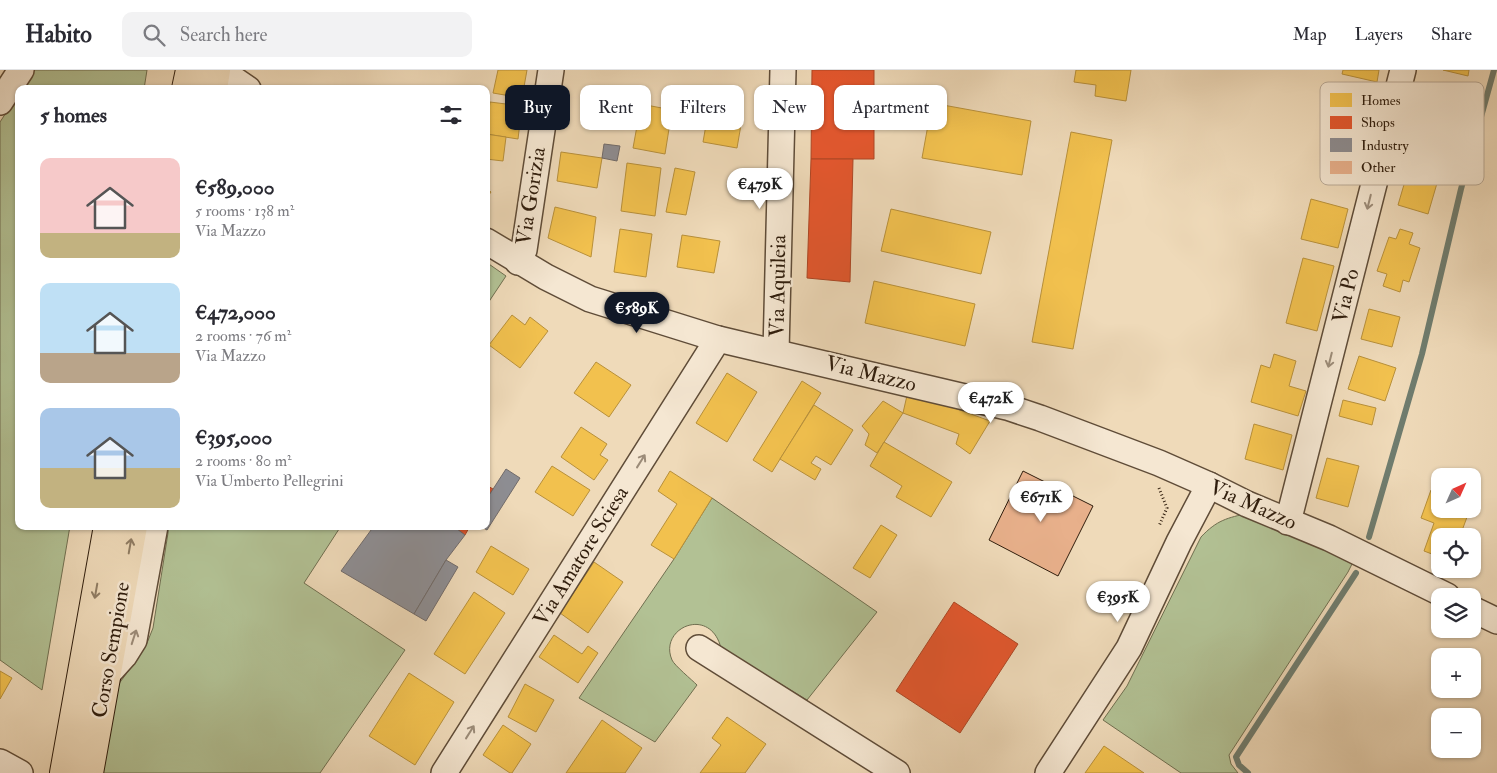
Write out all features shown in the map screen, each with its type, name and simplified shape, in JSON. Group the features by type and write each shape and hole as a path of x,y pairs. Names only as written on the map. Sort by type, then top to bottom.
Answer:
{"highway":[{"path":"213,85 216,70"},
{"name":"Corso Sempione","path":"84,754 108,530"},
{"name":"Corso Sempione","path":"64,773 84,754 106,676 132,530"}],"street":[{"path":"0,102 21,70"},
{"path":"220,70 242,85"},
{"name":"Via Gorizia","path":"518,262 524,250 551,70"},
{"name":"Via Aquileia","path":"776,352 783,70"},
{"name":"Via Po","path":"1288,522 1374,185"},
{"name":"Via Mazzo","path":"490,244 518,262 590,299 718,338 1007,408 1040,418 1159,463 1247,504 1329,538 1431,588"},
{"name":"Via Amatore Sciesa","path":"444,773 718,338"},
{"path":"1048,773 1128,648 1209,485"},
{"path":"106,676 124,656 134,640 154,530"},
{"path":"698,648 897,773"},
{"path":"0,762 20,773"}],"path":[{"path":"1155,535 1167,508 1156,482 1159,463"}],"green space":[{"path":"34,70 147,70 145,85 25,85"},
{"path":"15,99 15,530 69,530 42,690 0,660 0,122"},
{"path":"490,265 506,276 490,300"},
{"path":"712,498 877,612 807,700 721,648 715,635 707,627 697,624 687,626 678,631 672,639 670,649 672,660 697,685 655,742 579,698 674,559"},
{"path":"1249,513 1355,558 1348,572 1229,755 1231,764 1238,773 1181,773 1103,720 1127,686 1201,537 1223,520"},
{"path":"168,530 338,530 304,583 405,650 320,773 102,773 118,685 138,658 153,628"}],"building: Homes":[{"path":"498,70 527,70 524,85 505,85 505,95 493,93"},
{"path":"1076,70 1131,70 1126,101 1095,96 1096,85 1074,82"},
{"path":"1343,70 1379,70 1377,82 1342,74"},
{"path":"1443,70 1469,70 1468,76"},
{"path":"490,102 505,104 505,130 519,130 518,139 490,135"},
{"path":"651,106 661,108 661,130 669,130 665,154 633,148 636,130 651,130"},
{"path":"947,106 1031,121 1022,175 922,158 927,130 947,130"},
{"path":"705,130 740,130 737,148 703,142"},
{"path":"1071,132 1112,140 1073,349 1032,342"},
{"path":"490,135 506,137 503,161 490,159"},
{"path":"561,152 602,158 597,188 557,181"},
{"path":"627,163 661,168 655,216 621,211"},
{"path":"675,168 695,172 686,215 666,212"},
{"path":"1404,185 1436,185 1428,214 1398,205"},
{"path":"1311,199 1348,209 1338,248 1301,239"},
{"path":"555,207 596,217 591,257 548,238"},
{"path":"891,209 991,232 981,274 881,251"},
{"path":"620,229 652,234 646,277 614,272"},
{"path":"1400,229 1413,233 1409,244 1420,248 1409,282 1403,280 1400,292 1383,286 1387,274 1377,271 1389,237 1396,239"},
{"path":"682,235 720,241 714,273 677,267"},
{"path":"1303,258 1334,266 1317,331 1286,323"},
{"path":"874,281 975,304 965,346 865,323"},
{"path":"1369,309 1400,317 1392,347 1361,339"},
{"path":"512,315 525,325 530,317 548,331 520,368 490,346"},
{"path":"1274,354 1296,361 1289,386 1306,391 1298,416 1251,402 1261,365 1270,368"},
{"path":"1359,356 1396,368 1385,401 1348,389"},
{"path":"596,362 631,385 609,417 574,393"},
{"path":"727,373 757,392 727,442 696,423"},
{"path":"802,381 821,393 772,472 753,460"},
{"path":"908,391 990,421 970,454 956,444 959,434 903,413"},
{"path":"1343,400 1376,408 1372,425 1339,416"},
{"path":"883,401 903,413 877,453 865,445 869,434 862,426"},
{"path":"814,405 853,430 831,465 816,456 811,463 821,469 815,480 780,459"},
{"path":"1254,424 1292,435 1283,470 1245,459"},
{"path":"581,427 607,444 600,455 608,460 594,480 561,457"},
{"path":"884,442 952,482 931,517 896,497 902,486 870,466"},
{"path":"1327,458 1359,466 1348,507 1316,498"},
{"path":"552,466 590,490 573,516 535,492"},
{"path":"670,471 712,498 674,559 651,545 677,504 658,491"},
{"path":"1431,490 1431,518 1467,518 1463,528 1432,528 1434,523 1421,518"},
{"path":"881,525 897,535 870,578 853,568"},
{"path":"1431,531 1431,554 1424,551"},
{"path":"491,546 529,569 513,595 476,572"},
{"path":"594,562 623,582 588,633 560,613"},
{"path":"474,592 505,613 465,674 434,654"},
{"path":"554,635 582,654 588,646 598,653 578,683 539,657"},
{"path":"0,671 12,678 0,699"},
{"path":"409,673 454,702 415,765 369,736"},
{"path":"525,684 554,700 536,732 508,717"},
{"path":"727,717 766,744 745,773 700,773 721,745 712,738"},
{"path":"602,720 642,748 625,773 566,773"},
{"path":"503,725 531,744 512,773 483,755"},
{"path":"1104,746 1144,773 1085,773"}],"building: Shops":[{"path":"812,70 874,70 874,85 834,85 834,130 874,130 874,159 811,159 811,130 824,130 824,85 812,85"},
{"path":"811,159 853,159 850,282 807,278"},
{"path":"458,530 468,530 465,535"},
{"path":"954,602 1018,644 960,733 896,691"}],"building: Industry":[{"path":"604,144 620,146 617,161 602,158"},
{"path":"506,469 520,478 490,525 490,494"},
{"path":"371,530 458,530 465,535 446,560 414,614 341,571"},
{"path":"446,560 458,567 426,621 414,614"}],"building: Other":[{"path":"1023,471 1093,506 1058,576 989,540"}],"waterway":[{"path":"1484,106 1494,70"},
{"path":"1369,537 1422,354 1462,185"},
{"path":"1248,773 1239,765 1236,757 1356,573"}]}
